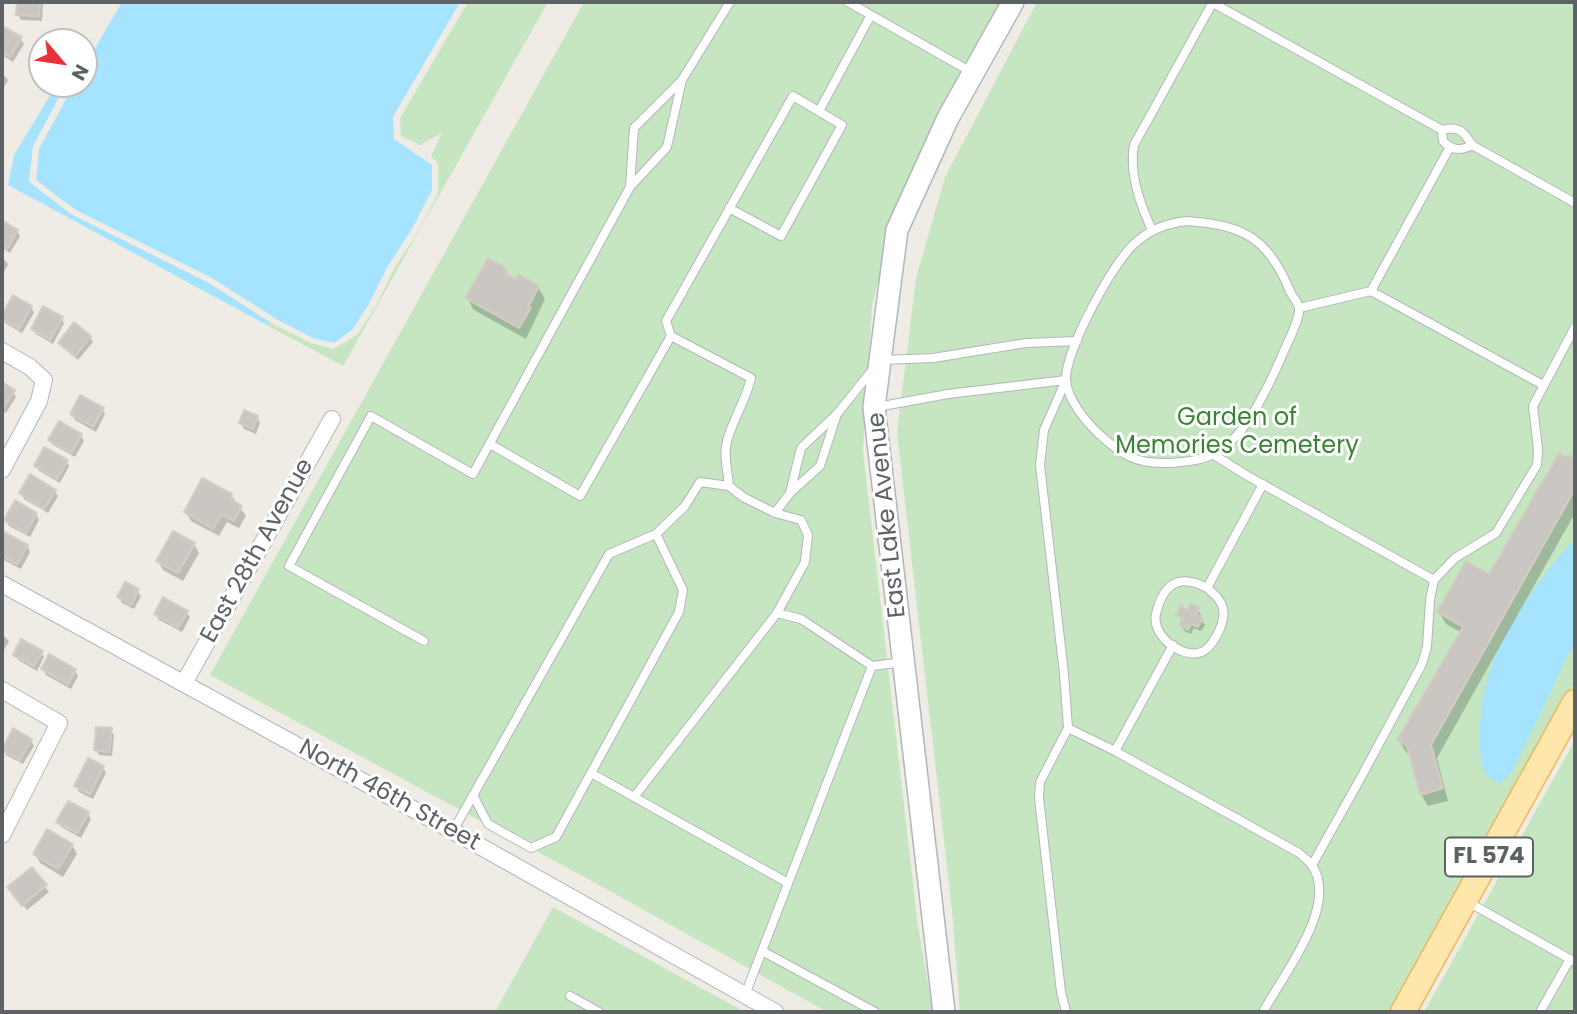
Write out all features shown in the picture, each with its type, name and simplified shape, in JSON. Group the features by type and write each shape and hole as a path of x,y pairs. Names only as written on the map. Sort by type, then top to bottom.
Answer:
{"main road":[{"name":"FL 574","path":"1403,1012 1575,702"}],"street":[{"name":"East Lake Avenue","path":"944,1012 874,407 897,230 948,118 1013,2"},
{"path":"2,351 30,367 44,380 39,401 2,470"},
{"name":"East 28th Avenue","path":"184,683 332,419"},
{"name":"North 46th Street","path":"2,584 453,831 775,1012"},
{"path":"2,690 59,723 2,835"}],"lane":[{"path":"630,187 634,128 682,80 730,2"},
{"path":"848,2 862,5 871,15 973,73"},
{"path":"1152,230 1135,184 1132,158 1134,145 1213,2 1442,130 1458,128 1465,132 1472,145 1575,203"},
{"path":"820,111 871,15"},
{"path":"424,640 289,566 370,416 474,474 630,187 667,147 682,80"},
{"path":"729,208 780,236 842,125 793,96 729,208 666,321 671,337 751,378 747,397 726,442 729,486"},
{"path":"1442,130 1443,141 1450,147 1463,149 1472,145"},
{"path":"1371,291 1450,147"},
{"path":"1066,380 1073,402 1094,429 1121,454 1142,461 1190,462 1214,454 1241,430 1257,407 1287,344 1299,308 1270,255 1251,235 1231,226 1187,221 1152,230 1133,245 1116,266 1093,303 1077,341 1066,380 1044,430 1040,465 1068,728 1041,782 1039,798 1060,992 1066,1012"},
{"path":"1299,308 1371,291 1543,385"},
{"path":"1312,865 1422,664 1427,647 1434,580 1457,557 1496,533 1537,465 1534,406 1575,327"},
{"path":"490,444 580,496 671,337"},
{"path":"790,494 801,448 837,414 880,360 933,358 1026,343 1077,341"},
{"path":"874,407 948,394 1066,380"},
{"path":"775,513 790,494 820,466 837,414"},
{"path":"1214,454 1434,580"},
{"path":"453,831 609,554 656,534 685,506 700,482 729,486 743,497 775,513 801,520 808,535 805,562 777,613 634,797"},
{"path":"1206,588 1263,484"},
{"path":"473,796 488,824 531,848 556,837 679,612 683,590 656,534"},
{"path":"1181,580 1194,581 1206,588 1218,597 1224,620 1206,650 1197,654 1186,652 1158,634 1154,623 1156,611 1170,587 1181,580"},
{"path":"777,613 801,619 872,666 905,662"},
{"path":"1115,751 1172,645"},
{"path":"745,995 872,666"},
{"path":"1068,728 1115,751 1299,853 1312,865 1320,894 1315,922 1262,1012"},
{"path":"591,773 788,883"},
{"path":"1465,900 1573,960 1540,1012"},
{"path":"762,951 875,1012"},
{"path":"570,996 599,1012"}],"green space":[{"path":"468,2 548,2 343,366 261,322 273,324 311,343 334,349 358,334 438,194 438,164 431,156 442,133 420,145 401,136 400,118"},
{"path":"584,2 1001,2 939,111 897,206 872,306 863,451 918,926 933,1012 827,1012 590,880 210,675"},
{"name":"Garden of Memories Cemetery","path":"1037,2 1575,2 1575,682 1392,1012 960,1012 952,910 897,433 916,278 945,177"},
{"path":"1575,740 1575,1012 1424,1012"},
{"path":"553,907 745,1012 495,1012"}],"water":[{"path":"122,2 460,2 393,117 394,139 432,165 432,190 352,330 334,343 313,338 278,320 212,278 74,209 36,180 39,149 66,98 98,98 98,43"},
{"path":"49,98 59,98 33,146 29,181 71,214 209,283 273,324 261,322 8,185 14,155"},
{"path":"1575,540 1575,644 1511,773 1500,783 1485,773 1480,757 1481,714 1489,675 1498,651 1528,598 1552,565"}],"building":[{"path":"17,2 40,2 39,16 16,15"},
{"path":"2,26 22,37 10,57 2,52"},
{"path":"2,220 18,230 7,249 2,246"},
{"path":"488,258 506,268 504,273 516,279 518,274 539,286 528,307 531,308 519,328 465,298"},
{"path":"13,295 32,306 19,329 2,319"},
{"path":"43,306 63,317 50,340 31,329"},
{"path":"74,322 91,336 75,356 58,343"},
{"path":"2,382 15,390 3,409 2,408"},
{"path":"80,395 104,408 93,427 70,414"},
{"path":"244,410 258,416 253,429 239,423"},
{"path":"59,421 82,434 71,453 48,440"},
{"path":"44,447 68,460 57,479 34,466"},
{"path":"1559,453 1566,457 1575,455 1575,489 1431,745 1443,788 1420,795 1407,746 1397,740 1463,627 1437,612 1466,561 1489,574"},
{"path":"30,474 56,490 44,509 19,493"},
{"path":"202,478 232,494 230,499 242,506 234,521 221,514 213,529 184,512"},
{"path":"15,500 37,513 26,533 4,520"},
{"path":"2,531 28,545 17,564 2,556"},
{"path":"173,531 195,543 178,573 156,561"},
{"path":"125,582 139,589 131,605 117,597"},
{"path":"163,597 188,611 178,628 154,614"},
{"path":"1191,603 1200,608 1196,614 1203,618 1198,627 1191,624 1188,630 1179,625 1183,619 1176,615 1181,606 1187,610"},
{"path":"21,639 43,651 34,666 13,655"},
{"path":"49,654 76,669 68,684 41,669"},
{"path":"96,727 112,728 109,752 94,750"},
{"path":"13,728 32,739 20,760 2,750"},
{"path":"88,758 104,766 90,794 74,786"},
{"path":"68,801 89,812 77,833 56,822"},
{"path":"47,829 73,844 58,869 33,854"},
{"path":"32,867 47,885 22,906 7,887"}]}
